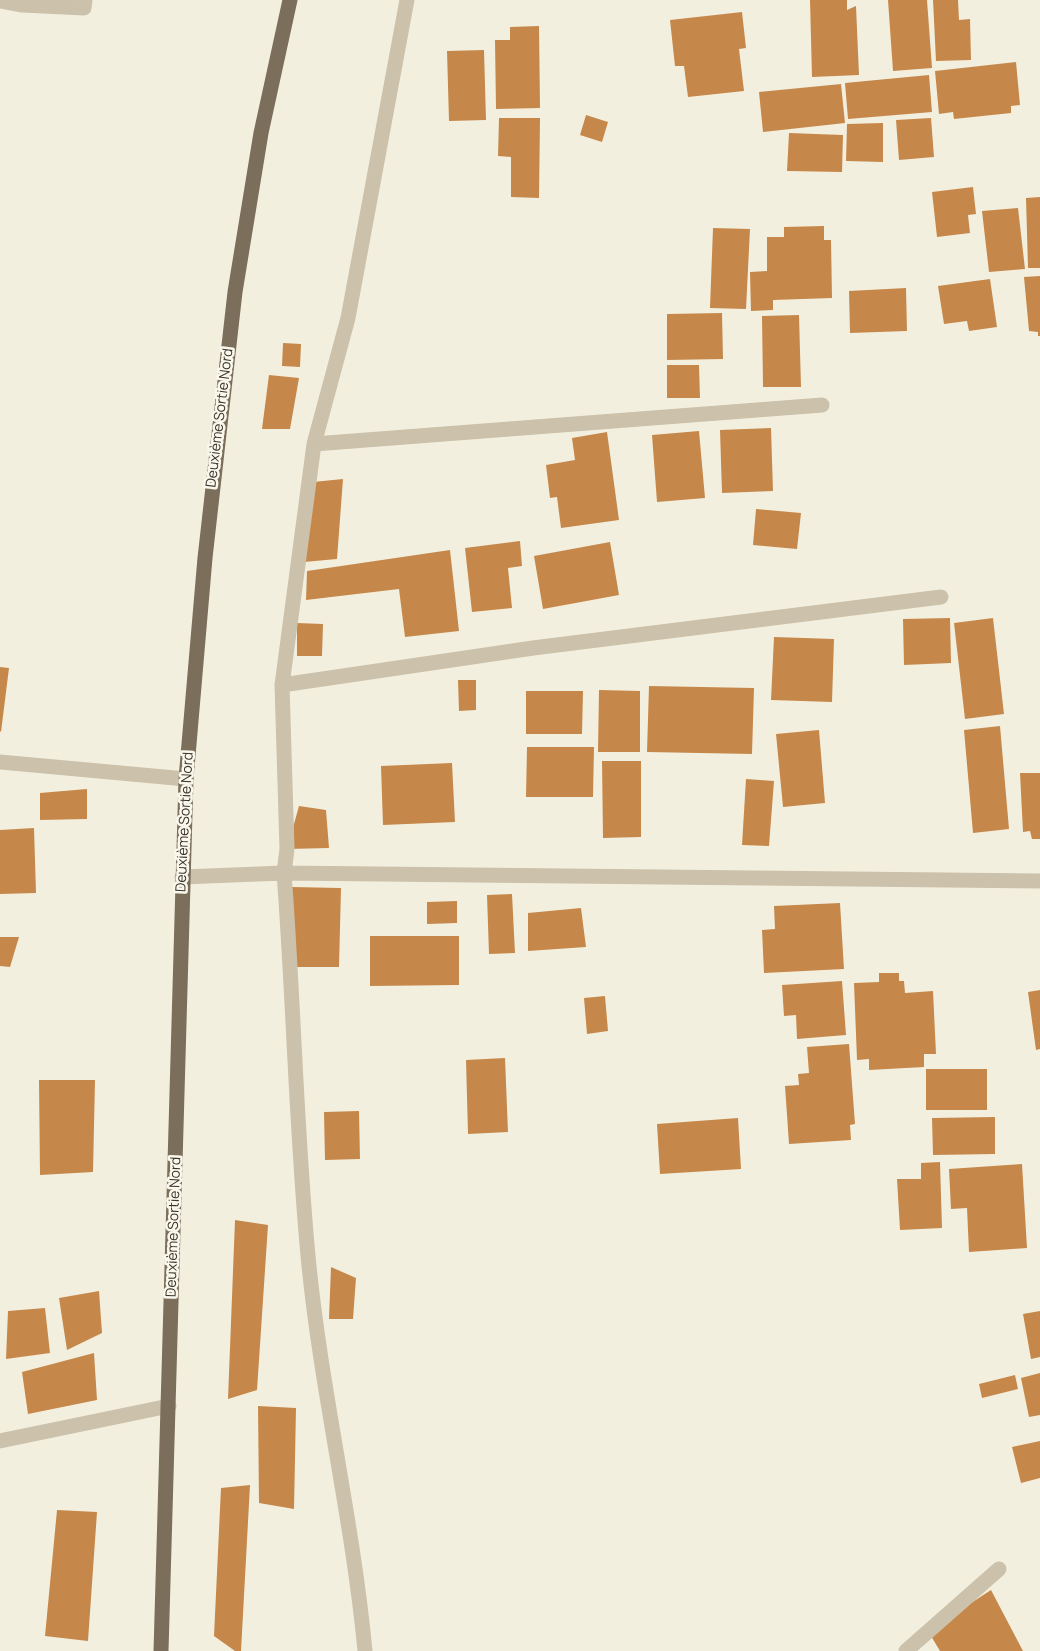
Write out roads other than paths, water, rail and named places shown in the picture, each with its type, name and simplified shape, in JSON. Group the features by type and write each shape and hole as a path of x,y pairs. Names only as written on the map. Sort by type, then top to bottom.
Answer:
{"main road":[{"name":"Deuxième Sortie Nord","path":"161,1651 186,780 204,558 235,292 261,133 290,0"}],"street":[{"path":"0,1 22,5 84,8 85,0"},
{"path":"365,1651 359,1590 330,1420 309,1266 284,873 286,849 282,686 314,444 348,318 406,0"},
{"path":"314,444 822,405"},
{"path":"282,686 533,648 941,597"},
{"path":"0,762 186,780"},
{"path":"182,877 284,873 1040,881"},
{"path":"0,1441 168,1406"},
{"path":"906,1651 1000,1569"}]}
